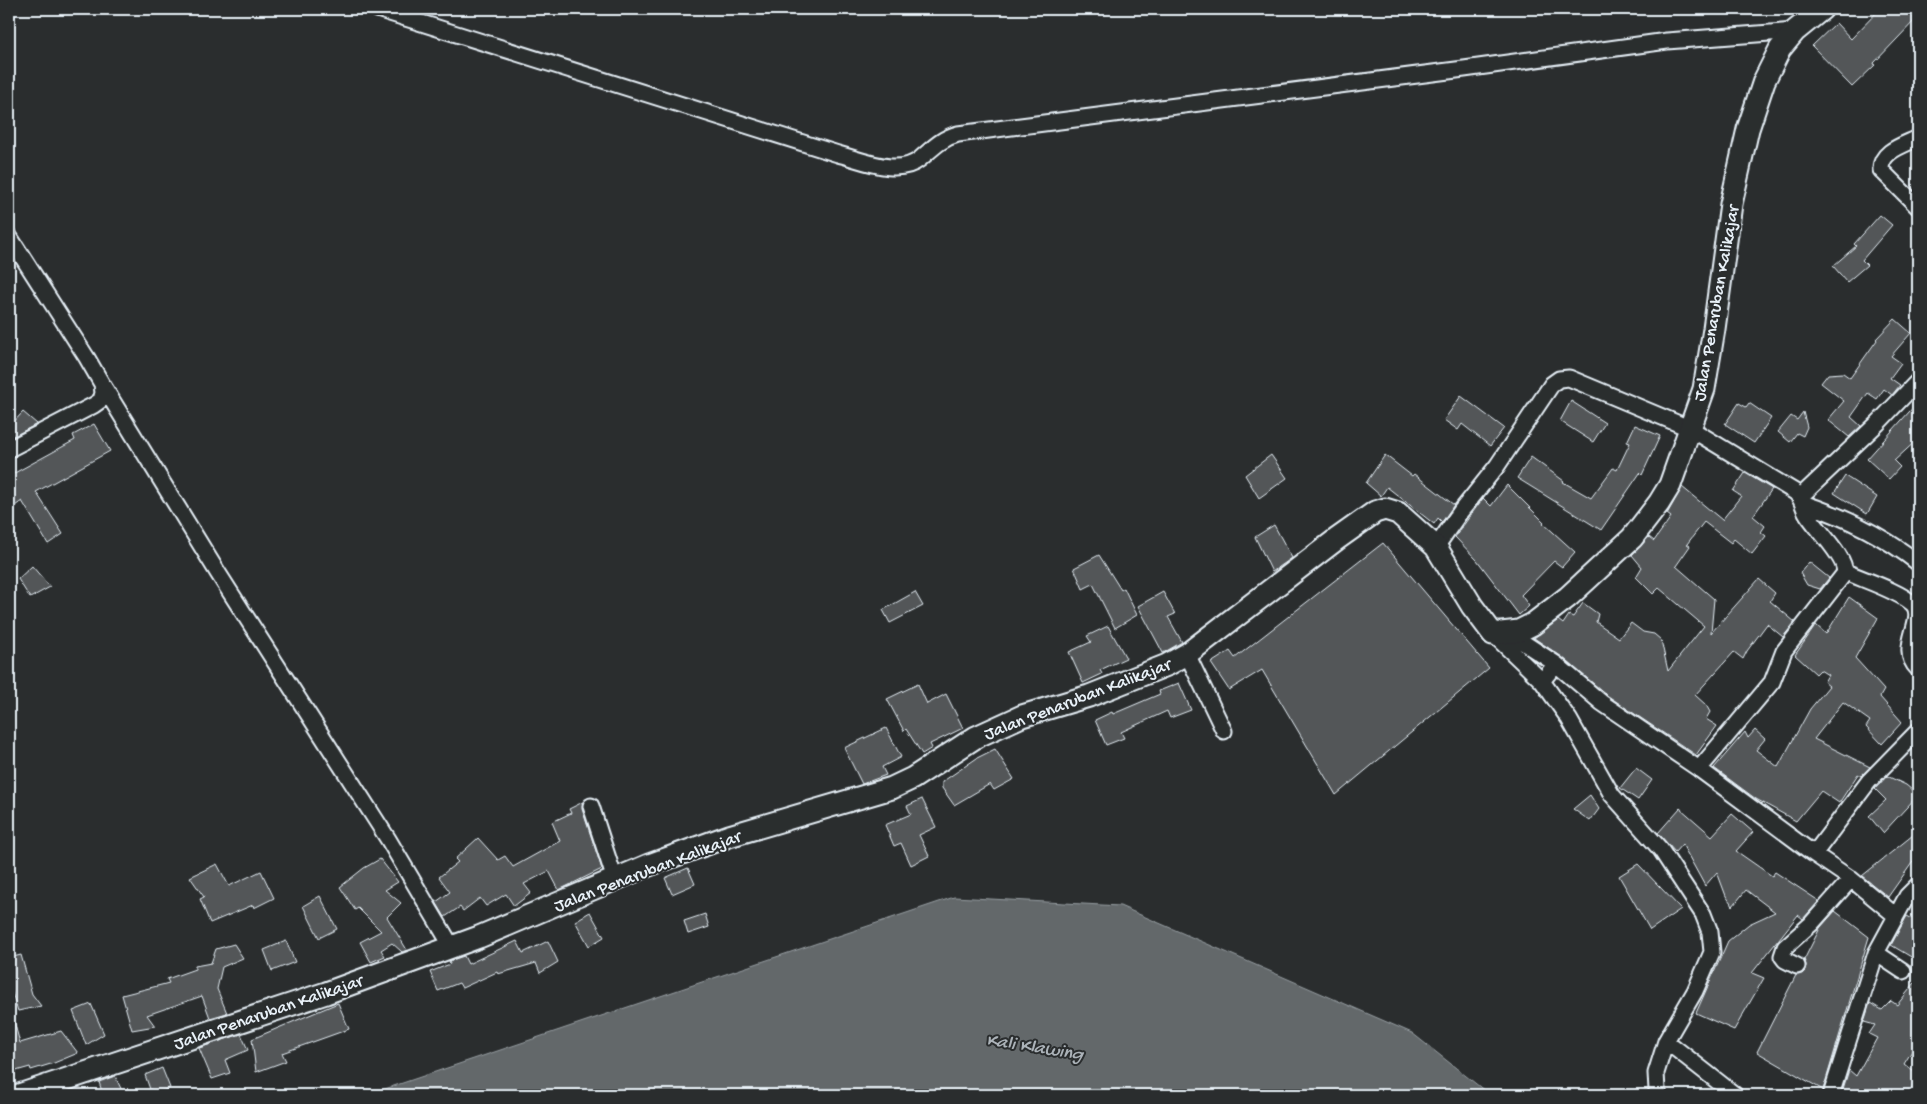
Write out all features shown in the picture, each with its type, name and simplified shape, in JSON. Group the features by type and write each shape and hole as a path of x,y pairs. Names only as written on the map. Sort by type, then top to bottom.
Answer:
{"street":[{"path":"377,9 838,154 896,167 912,164 943,139 958,134 1454,71 1667,41 1794,31"},
{"name":"Jalan Penaruban Kalikajar","path":"19,1095 326,993 452,947 649,865 729,836 892,788 913,778 976,736 1022,716 1089,696 1168,665 1187,654 1374,512 1385,509 1398,513 1436,547 1472,606 1501,633 1532,624 1550,612 1632,538 1659,503 1670,485 1704,389 1731,204 1748,129 1764,81 1780,48 1794,31 1822,9"},
{"path":"1918,138 1885,155 1880,162 1881,170 1918,206"},
{"path":"9,236 88,358 213,565 388,839 452,947"},
{"path":"1436,547 1461,511 1497,466 1552,384 1559,379 1569,378 1691,429 1794,492 1802,500 1840,515 1901,549 1918,563"},
{"path":"1802,500 1918,381"},
{"path":"9,450 94,405 101,400 103,393 102,384"},
{"path":"1802,500 1806,512 1836,553 1846,572 1902,597 1914,605 1917,612 1917,620 1909,655 1918,669"},
{"path":"1699,769 1772,682 1784,652 1846,572"},
{"path":"1501,633 1556,664 1602,703 1699,769 1851,879 1896,916"},
{"path":"1501,633 1542,681 1569,719 1612,795 1661,850 1703,914 1710,932 1712,952 1696,991 1666,1041 1656,1073 1659,1095"},
{"path":"1187,654 1224,731"},
{"path":"1542,681 1556,664"},
{"path":"1814,854 1869,781 1918,731"},
{"path":"591,806 615,880"},
{"path":"1797,966 1785,960 1782,956 1785,947 1811,924 1851,879"},
{"path":"1831,1095 1876,953 1896,916 1912,900 1918,885"},
{"path":"1876,953 1903,971"},
{"path":"1666,1041 1735,1095"}],"water":[{"name":"Kali Klawing","path":"954,897 1120,906 1412,1033 1490,1095 367,1095"}],"building":[{"path":"1880,9 1911,9 1918,17 1874,63 1875,65 1852,87 1812,46 1836,23 1851,39"},
{"path":"1880,215 1892,225 1862,260 1867,265 1847,282 1833,266 1856,246 1854,244"},
{"path":"1895,319 1911,333 1891,356 1901,363 1890,378 1900,385 1892,395 1884,389 1877,399 1868,393 1851,417 1861,426 1849,437 1828,420 1844,401 1821,383 1828,374 1843,373 1850,378 1876,339"},
{"path":"1461,396 1504,428 1490,446 1462,424 1458,430 1444,420"},
{"path":"1571,401 1605,423 1593,442 1560,421"},
{"path":"1918,402 1918,439 1894,461 1900,467 1889,479 1867,459"},
{"path":"1739,403 1746,407 1749,403 1771,418 1754,443 1725,424"},
{"path":"23,412 37,424 14,436 9,431 9,427"},
{"path":"1803,412 1807,427 1803,436 1797,433 1790,442 1778,432 1791,416 1797,420"},
{"path":"94,424 110,451 36,492 63,534 48,544 22,501 9,510 9,476 75,440 73,435"},
{"path":"1635,425 1660,436 1642,475 1640,473 1601,530 1517,478 1531,457 1563,482 1591,498 1613,468 1617,470 1630,443 1627,442"},
{"path":"1271,455 1287,478 1259,498 1245,475"},
{"path":"1385,455 1412,476 1414,474 1454,505 1442,522 1438,518 1434,524 1387,487 1381,496 1366,483"},
{"path":"1745,473 1772,489 1753,516 1765,526 1761,532 1766,536 1752,554 1734,539 1731,543 1704,522 1687,544 1690,546 1676,566 1714,599 1711,633 1759,579 1775,593 1770,601 1795,622 1783,637 1767,624 1743,659 1734,652 1695,695 1706,705 1710,712 1706,719 1717,726 1696,755 1608,696 1562,657 1534,638 1558,620 1563,624 1569,615 1573,617 1583,603 1598,614 1596,622 1619,638 1631,623 1643,632 1654,634 1661,640 1668,671 1704,626 1659,588 1653,594 1636,577 1642,567 1632,555 1649,537 1654,541 1671,517 1667,514 1682,487 1722,520 1741,496 1733,491"},
{"path":"1845,476 1877,497 1867,514 1834,493"},
{"path":"1507,485 1543,523 1575,552 1562,567 1554,561 1521,595 1529,606 1519,615 1477,560 1455,537 1483,498 1491,506"},
{"path":"1274,525 1292,558 1272,572 1255,537"},
{"path":"1383,543 1489,668 1336,795 1262,670 1229,690 1211,663 1230,651 1235,658"},
{"path":"1099,555 1121,590 1124,588 1137,615 1115,628 1093,584 1083,589 1074,568"},
{"path":"1809,562 1829,578 1820,589 1807,585 1800,573"},
{"path":"32,566 50,587 30,598 18,579"},
{"path":"915,592 923,606 890,623 883,610"},
{"path":"1163,592 1175,614 1168,617 1182,642 1163,653 1138,606"},
{"path":"1849,597 1878,618 1855,658 1884,690 1880,697 1902,722 1882,744 1866,727 1870,721 1843,702 1814,739 1870,767 1861,776 1858,774 1839,803 1821,791 1796,821 1756,799 1714,768 1745,732 1748,738 1755,730 1765,739 1756,750 1778,767 1810,709 1829,686 1824,682 1828,675 1820,670 1816,674 1795,655 1816,625 1826,634"},
{"path":"1108,626 1126,658 1100,670 1102,674 1083,683 1069,652 1091,642 1087,636"},
{"path":"1179,683 1191,710 1170,718 1167,711 1121,732 1124,738 1106,745 1095,720 1160,694 1159,691"},
{"path":"918,684 927,704 946,694 963,728 930,744 932,748 922,754 906,729 904,731 887,699"},
{"path":"886,728 901,757 882,767 886,775 862,784 844,748"},
{"path":"995,749 1014,779 994,790 990,784 954,805 942,788 942,782 977,758"},
{"path":"1636,768 1652,780 1638,800 1620,788"},
{"path":"1887,776 1906,785 1918,795 1883,833 1869,816 1886,800 1875,789"},
{"path":"1590,795 1599,809 1590,821 1573,809"},
{"path":"922,799 936,827 919,835 929,856 911,865 901,843 894,846 885,825 911,814 907,806"},
{"path":"583,802 582,809 602,869 559,890 549,871 524,884 531,893 514,906 506,894 486,906 480,898 463,911 460,907 445,917 436,902 450,892 439,877 458,862 455,859 478,838 498,860 505,856 513,867 560,841 552,822 571,813 569,809"},
{"path":"1680,808 1712,836 1732,814 1753,832 1736,851 1772,876 1775,872 1819,901 1803,919 1798,915 1752,973 1764,978 1734,1030 1696,1013 1728,941 1749,924 1775,912 1746,890 1733,906 1726,896 1717,872 1705,886 1682,844 1675,852 1658,833"},
{"path":"1918,831 1918,858 1912,863 1888,897 1862,876"},
{"path":"380,859 398,882 385,890 401,903 387,917 407,950 402,952 392,943 381,950 385,956 371,962 360,942 381,931 358,908 355,910 340,887 364,868"},
{"path":"217,864 229,886 261,871 274,898 254,908 253,905 210,923 200,899 204,897 190,877"},
{"path":"1638,864 1681,909 1650,930 1619,876"},
{"path":"688,868 695,884 672,894 665,878"},
{"path":"320,896 337,929 319,938 303,906"},
{"path":"1835,911 1869,937 1823,1090 1757,1052 1796,975 1802,974 1805,971 1806,965 1804,960 1820,928"},
{"path":"590,912 604,937 589,946 575,921"},
{"path":"705,914 709,927 688,934 684,921"},
{"path":"1907,916 1918,922 1918,961 1891,945"},
{"path":"286,941 295,962 272,971 264,950"},
{"path":"517,941 523,953 548,941 558,962 540,973 536,963 498,974 497,972 462,988 459,983 438,991 430,972 450,964 449,961 464,956 468,964"},
{"path":"234,944 243,958 222,967 217,989 227,1013 210,1018 202,996 147,1015 155,1026 132,1030 122,995 169,983 167,979 195,969 195,966 211,963 216,949"},
{"path":"21,955 32,994 41,1006 18,1011 11,990 9,991 9,958"},
{"path":"1918,979 1918,1041 1904,1064 1918,1075 1908,1095 1841,1095 1849,1070 1856,1076 1877,1038 1869,1034 1875,1025 1864,1022 1870,1003 1882,1010 1891,1001 1897,1005"},
{"path":"338,1003 349,1029 282,1053 286,1061 256,1072 252,1039"},
{"path":"91,1004 104,1034 86,1045 73,1011"},
{"path":"13,1018 20,1043 61,1031 78,1053 31,1070 30,1067 9,1073 9,1019"},
{"path":"241,1034 248,1050 225,1060 230,1073 212,1079 199,1048"},
{"path":"162,1068 170,1088 152,1095 145,1075"},
{"path":"115,1076 124,1095 103,1095 99,1082"}]}
